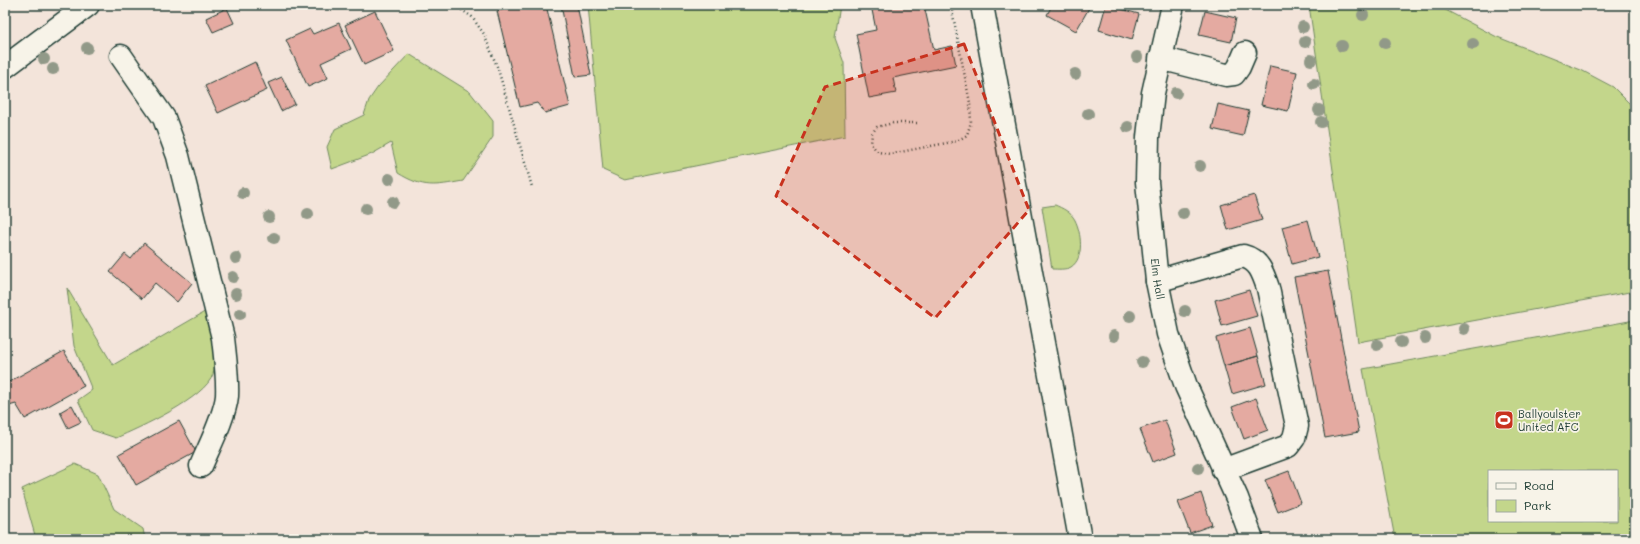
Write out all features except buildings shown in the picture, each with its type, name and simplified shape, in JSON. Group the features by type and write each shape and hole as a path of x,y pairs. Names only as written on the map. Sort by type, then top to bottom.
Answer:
{"street":[{"path":"5,67 88,5"},
{"path":"982,5 1080,539"},
{"name":"Elm Hall","path":"1173,5 1153,93 1148,137 1147,182 1157,281 1168,334 1186,386 1237,498 1252,539"},
{"path":"1160,58 1226,75 1234,74 1245,53"},
{"path":"121,56 164,118 178,156 223,338 227,397 217,427 201,466"},
{"path":"1157,281 1243,256 1254,260 1262,270 1268,288 1297,426 1294,438 1288,446 1223,470"}],"path":[{"path":"455,5 472,17 484,34 498,69 532,187"},
{"path":"917,123 893,123 877,127 872,133 871,144 878,152 890,154 957,141 967,135 971,122 970,103 951,5"}],"highlighted area":[{"path":"964,44 1029,210 935,318 776,196 825,87"}],"green space":[{"path":"588,5 840,5 835,38 844,63 845,136 625,180 603,170"},
{"path":"1309,5 1436,5 1495,36 1581,70 1613,87 1634,108 1635,113 1635,291 1358,342"},
{"path":"409,54 470,92 493,121 493,137 463,181 430,185 415,182 407,178 398,173 391,143 372,154 332,169 327,147 335,129 364,115 369,100 378,87"},
{"path":"1055,205 1071,215 1075,220 1079,231 1080,251 1078,258 1071,267 1067,269 1052,269 1042,207"},
{"path":"67,288 113,365 208,310 215,350 215,367 208,383 198,393 155,420 116,438 92,430 78,400 92,390 74,346"},
{"name":"Ballyoulster United AFC","path":"1635,320 1635,539 1395,539 1363,369"},
{"path":"75,464 98,474 114,509 143,529 145,539 36,539 22,489"}],"place":[{"name":"Ballyoulster United AFC","path":"1504,420"}]}
